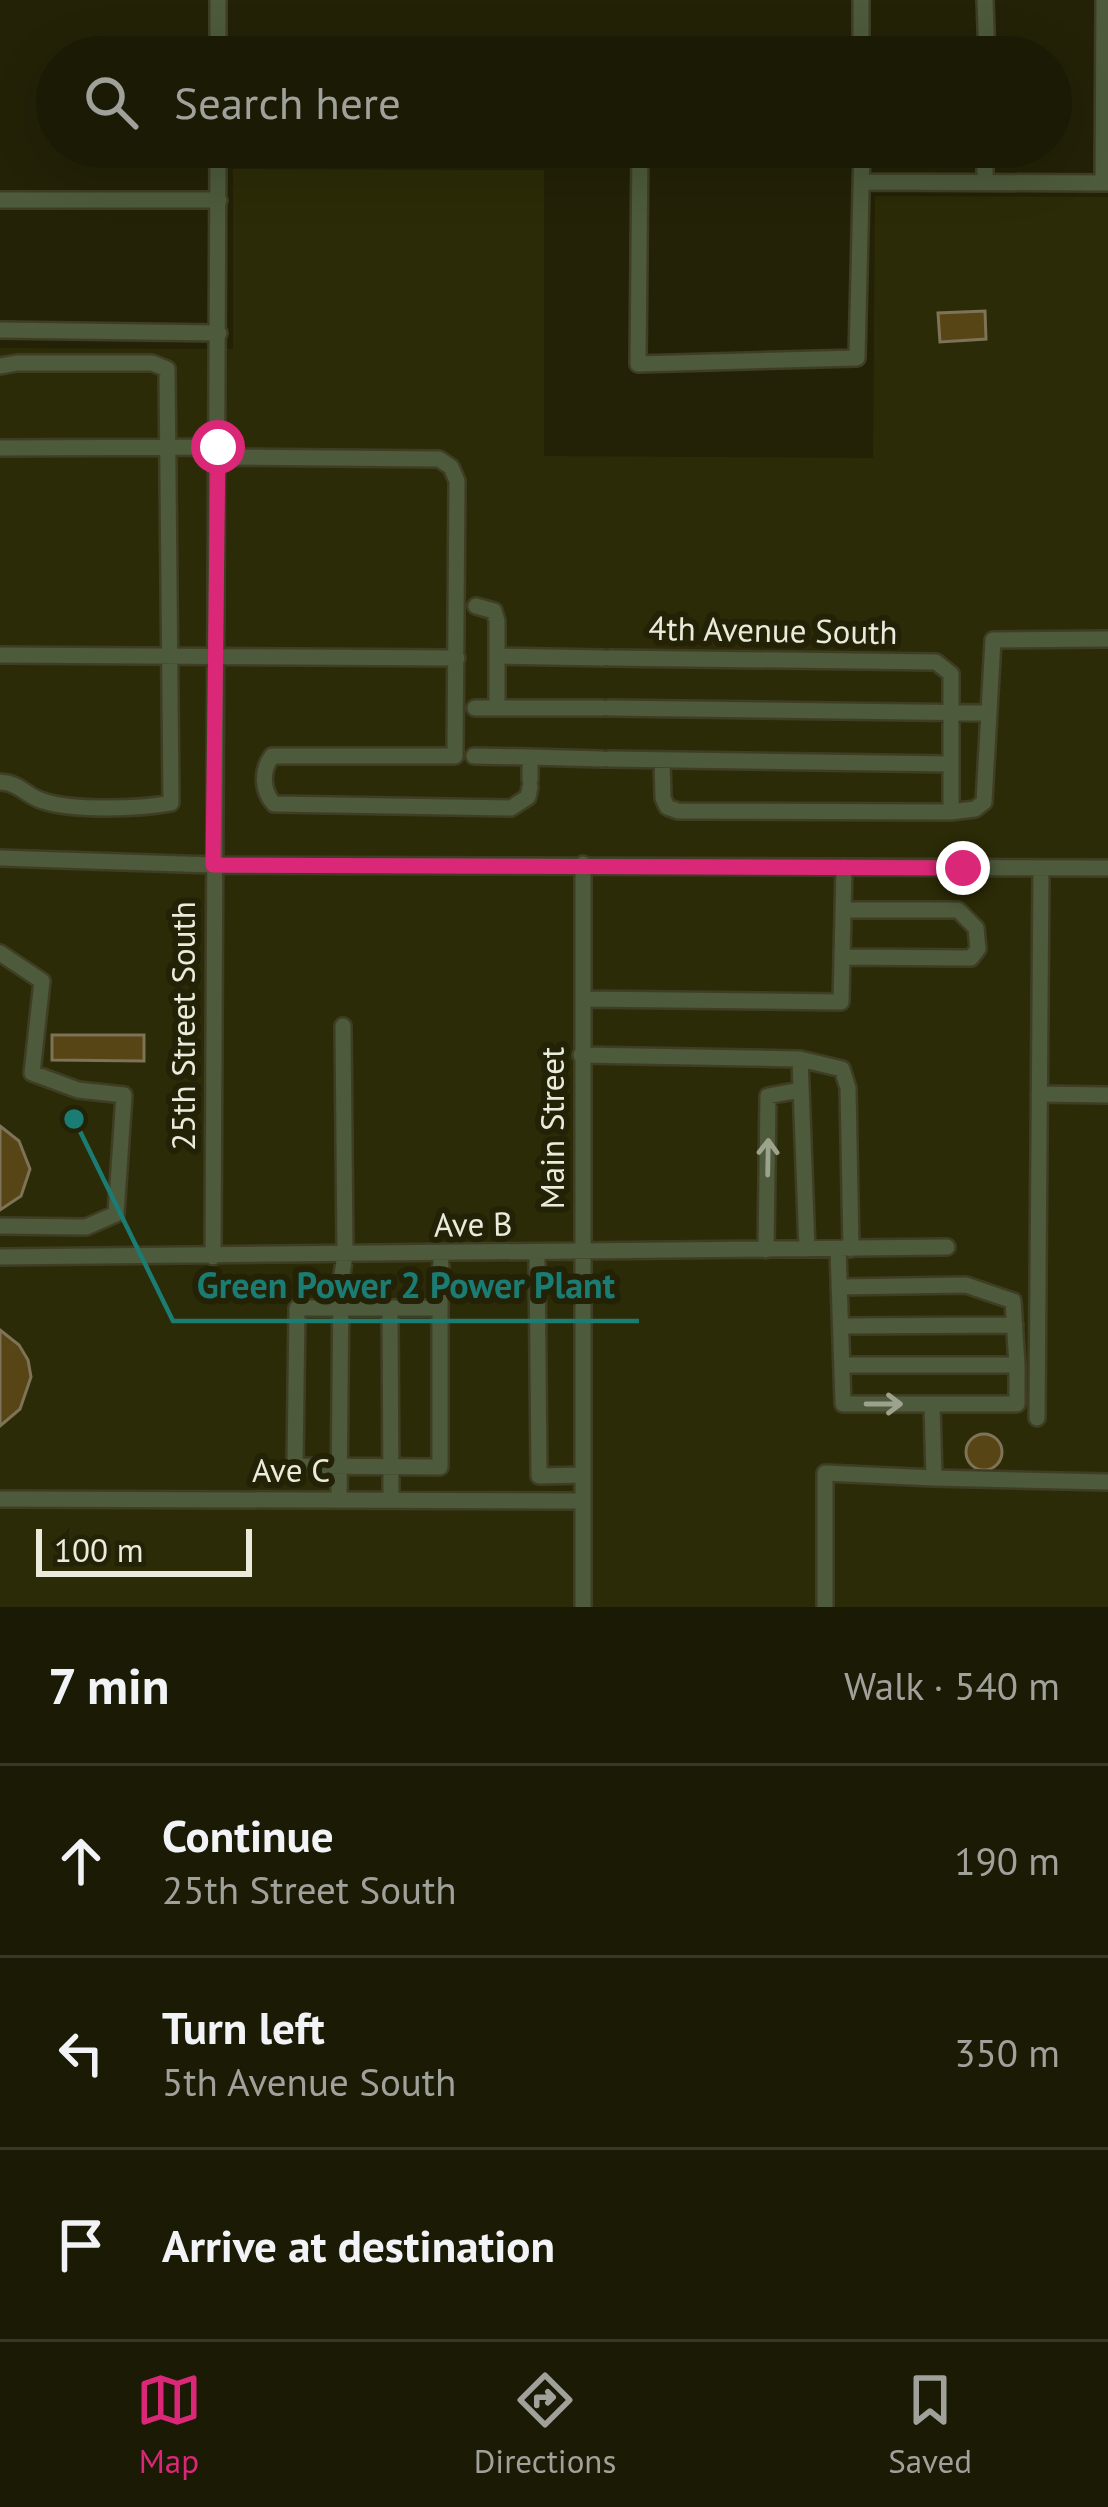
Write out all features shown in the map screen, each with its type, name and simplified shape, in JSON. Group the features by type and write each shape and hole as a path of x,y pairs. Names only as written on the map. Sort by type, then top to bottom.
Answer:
{"street":[{"path":"218,0 218,36"},
{"path":"861,0 861,36"},
{"path":"985,0 986,36"},
{"path":"863,182 1105,183 1104,0"},
{"name":"25th Street South","path":"213,1257 218,168"},
{"path":"640,168 638,364 857,358 863,168"},
{"path":"985,168 985,182"},
{"path":"0,200 219,200"},
{"path":"0,330 219,333"},
{"path":"0,366 152,363 167,369 171,803 41,801 16,782 0,782"},
{"path":"0,448 168,447 440,459 451,467 457,481 468,605 458,658 467,709 466,756"},
{"path":"468,605 494,611 497,708"},
{"path":"662,760 663,798 678,811 975,809 984,802 993,640 1108,639"},
{"path":"0,655 458,658"},
{"name":"4th Avenue South","path":"498,656 936,662 951,674 952,713"},
{"path":"467,709 988,712"},
{"path":"951,812 952,713"},
{"path":"530,758 530,783 522,804 511,808 285,806 266,796 266,765 272,756 282,754 951,764"},
{"path":"0,858 213,865 1108,868"},
{"name":"Main Street","path":"583,864 583,1607"},
{"path":"583,999 842,1001 844,867"},
{"path":"1037,1418 1041,868"},
{"path":"842,957 971,958 978,949 976,928 958,910 843,910"},
{"path":"0,953 41,981 32,1073 78,1090 124,1095 116,1214 86,1227 0,1226"},
{"path":"338,1500 345,1256 343,1026"},
{"path":"581,1055 800,1059 842,1069 848,1088 839,1287 843,1404 1017,1404 1013,1301 966,1285 839,1287"},
{"path":"800,1059 807,1249"},
{"path":"766,1250 768,1096 800,1090"},
{"path":"1039,1094 1108,1095"},
{"name":"Ave B","path":"0,1257 947,1247"},
{"path":"537,1253 538,1501"},
{"path":"440,1500 441,1254"},
{"path":"440,1308 297,1308 294,1437 295,1466 440,1467"},
{"path":"390,1309 391,1500"},
{"path":"841,1327 1015,1325"},
{"path":"842,1365 1017,1365"},
{"path":"932,1404 934,1478"},
{"path":"825,1607 825,1473 1108,1483"},
{"path":"539,1476 583,1475"},
{"name":"Ave C","path":"0,1499 583,1501"}],"shaded area":[{"path":"233,169 544,170 544,456 873,458 875,196 1108,197 1108,1607 0,1607 0,348 233,349"}],"building":[{"path":"985,311 986,339 940,342 938,313"},
{"path":"52,1035 144,1035 144,1061 52,1060"},
{"path":"0,1126 19,1141 30,1169 21,1196 0,1210"},
{"path":"0,1330 19,1345 31,1377 20,1409 0,1426"},
{"path":"984,1434 997,1439 1002,1452 997,1465 984,1470 971,1465 966,1452 971,1439"}],"place":[{"name":"Green Power 2 Power Plant","path":"74,1119"}],"route":[{"path":"218,447 213,865 963,868"}]}
